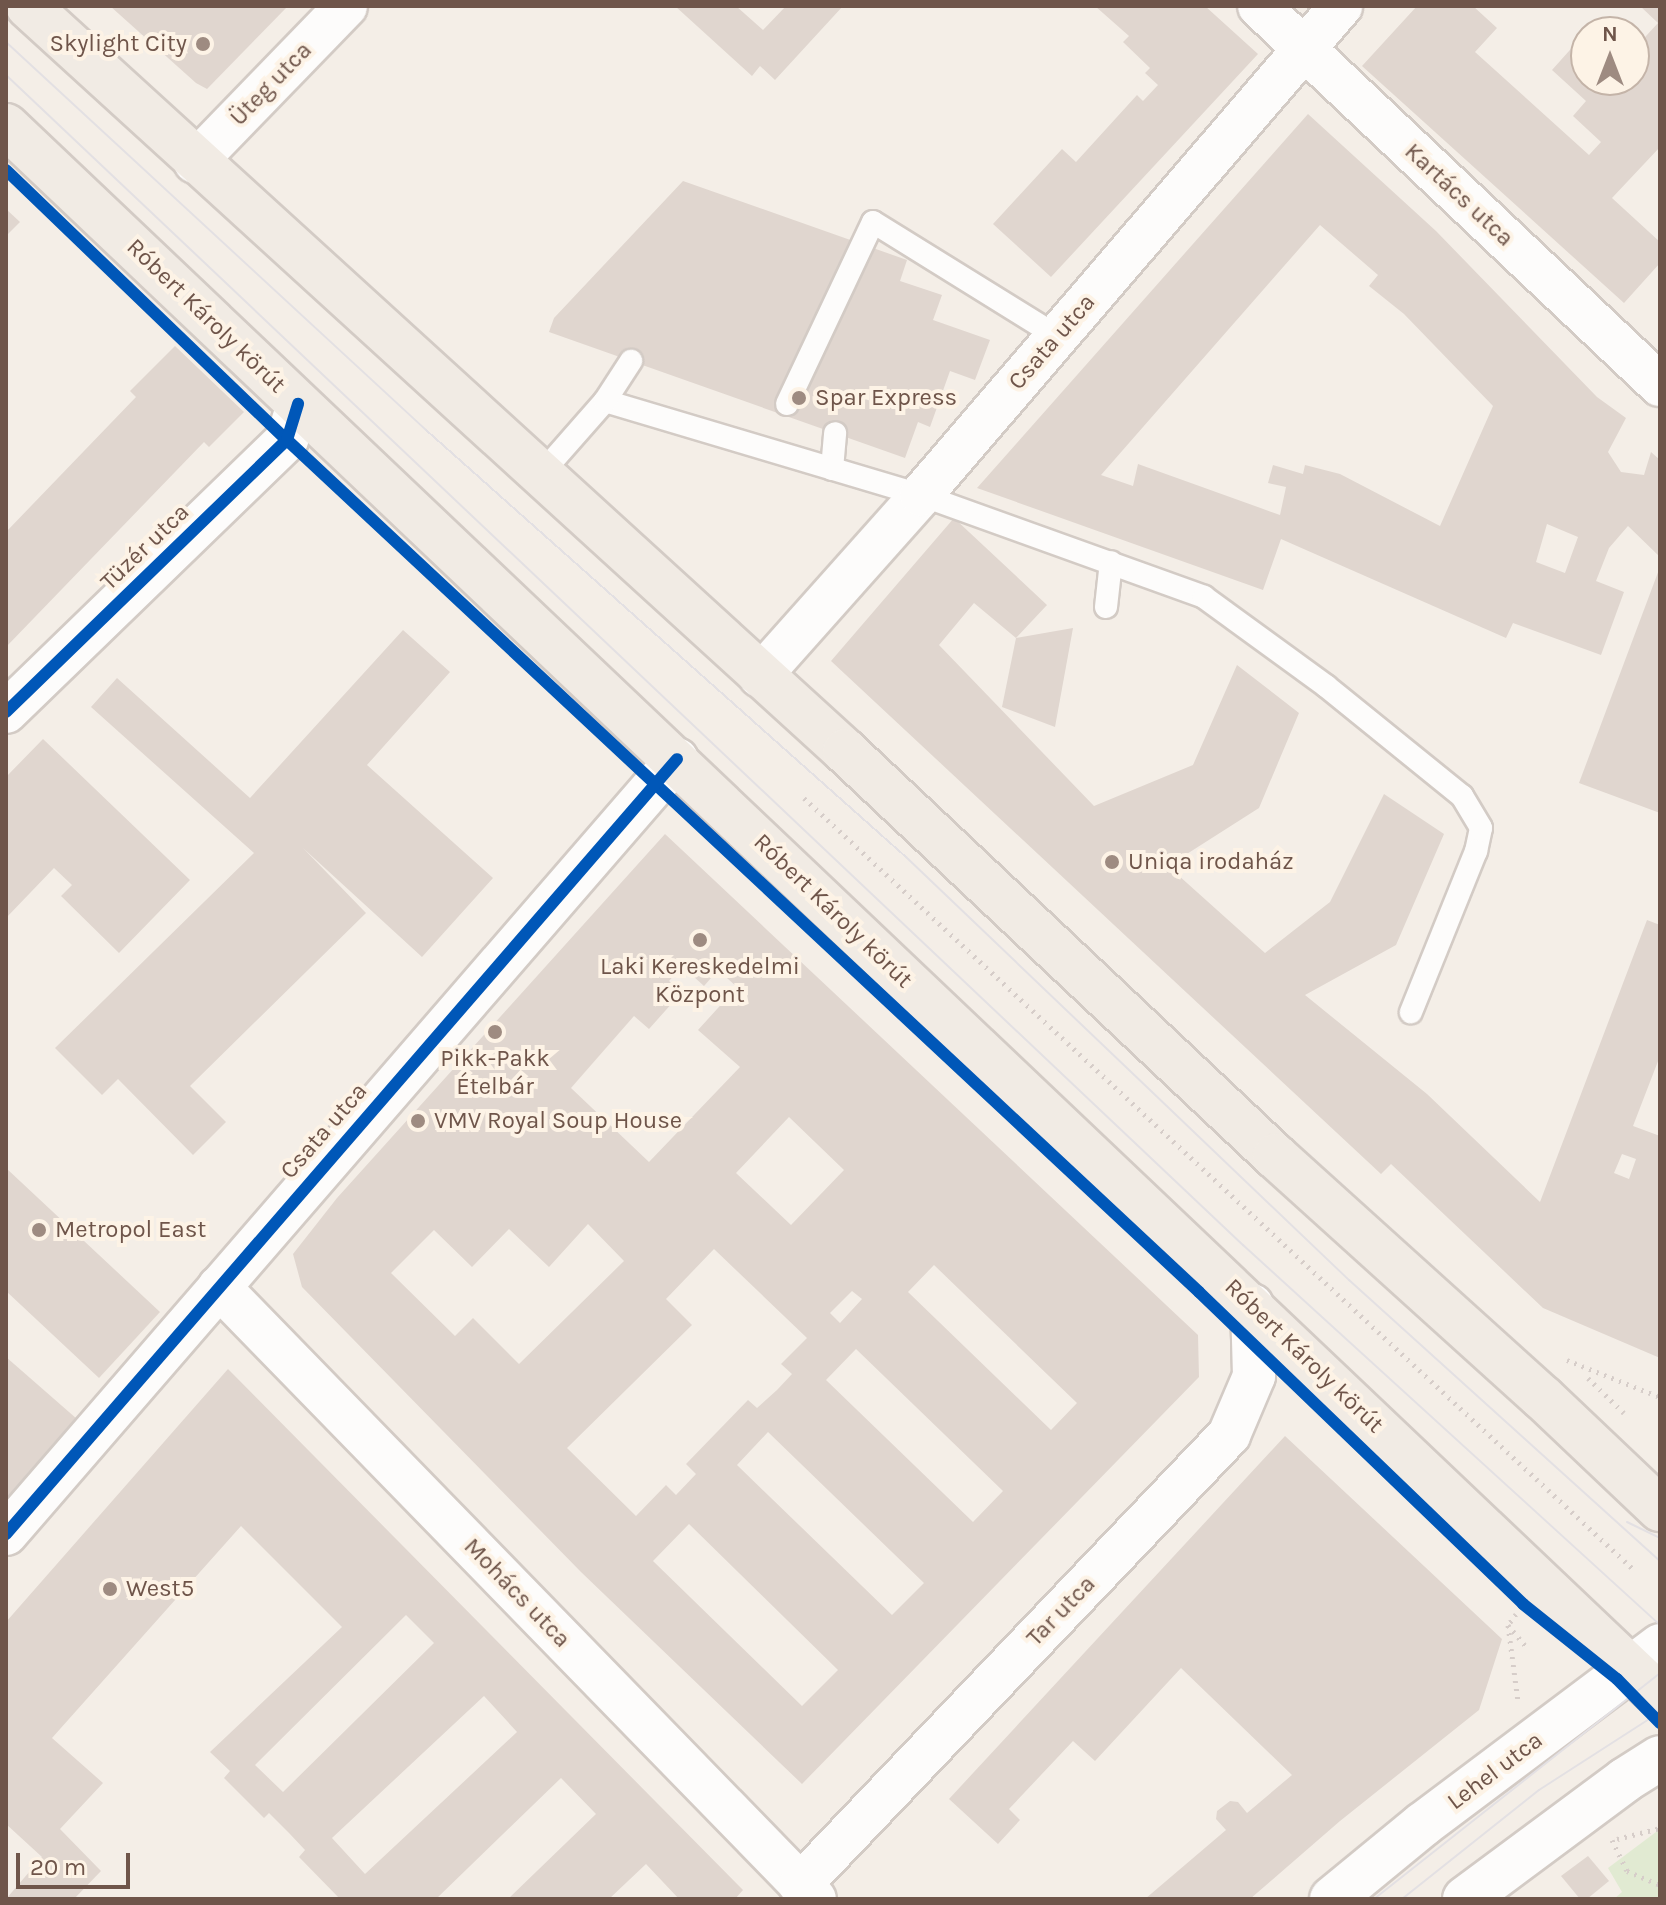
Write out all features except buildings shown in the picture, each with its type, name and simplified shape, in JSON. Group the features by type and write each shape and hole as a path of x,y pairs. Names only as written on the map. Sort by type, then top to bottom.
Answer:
{"main road":[{"path":"28,6 195,162 845,751 1275,1156 1542,1397 1660,1509"},
{"name":"Róbert Károly körút","path":"6,126 677,759 907,982 1252,1305 1556,1601 1651,1670"},
{"name":"Lehel utca","path":"1332,1899 1422,1825 1651,1670"},
{"path":"1465,1899 1625,1780 1660,1758"}],"street":[{"name":"Üteg utca","path":"195,162 346,6"},
{"name":"Kartács utca","path":"1259,6 1660,385"},
{"name":"Csata utca","path":"760,676 921,495 1341,6"},
{"name":"Tüzér utca","path":"6,712 287,440 298,404"},
{"name":"Csata utca","path":"6,1534 677,759"},
{"name":"Mohács utca","path":"219,1287 808,1892"},
{"name":"Tar utca","path":"808,1892 1229,1435 1254,1376 1252,1305"}],"lane":[{"path":"787,404 873,222 1057,336"},
{"path":"540,475 605,401 631,361"},
{"path":"605,401 921,495 1204,597 1326,686 1462,796 1481,828 1476,851 1411,1012"},
{"path":"832,469 835,433"},
{"path":"1106,607 1111,562"}],"path":[{"path":"804,798 1633,1569"},
{"path":"1567,1360 1660,1397"},
{"path":"1523,1604 1536,1613"},
{"path":"1519,1711 1508,1625 1528,1649"},
{"path":"1660,1828 1612,1840 1627,1871 1660,1885"}],"green space":[{"path":"1660,1829 1660,1899 1614,1899 1622,1892 1608,1868"}],"tram line":[{"path":"6,42 426,430 906,857 1349,1280 1660,1561"},
{"path":"6,75 1243,1245 1660,1625"},
{"path":"1627,1522 1660,1538"},
{"path":"1374,1899 1660,1673"},
{"path":"1402,1899 1539,1790 1660,1712"}],"cycle path":[{"path":"6,170 287,440 1199,1292 1523,1604 1617,1679 1660,1723"},
{"path":"6,712 287,440 298,404"},
{"path":"6,1534 677,759"}],"place":[{"name":"Skylight City","path":"203,44"},
{"name":"Spar Express","path":"799,398"},
{"name":"Uniqa irodaház","path":"1112,862"},
{"name":"Laki Kereskedelmi Központ","path":"700,940"},
{"name":"Pikk-Pakk Ételbár","path":"495,1032"},
{"name":"VMV Royal Soup House","path":"418,1121"},
{"name":"Metropol East","path":"39,1230"},
{"name":"West5","path":"110,1589"}]}
